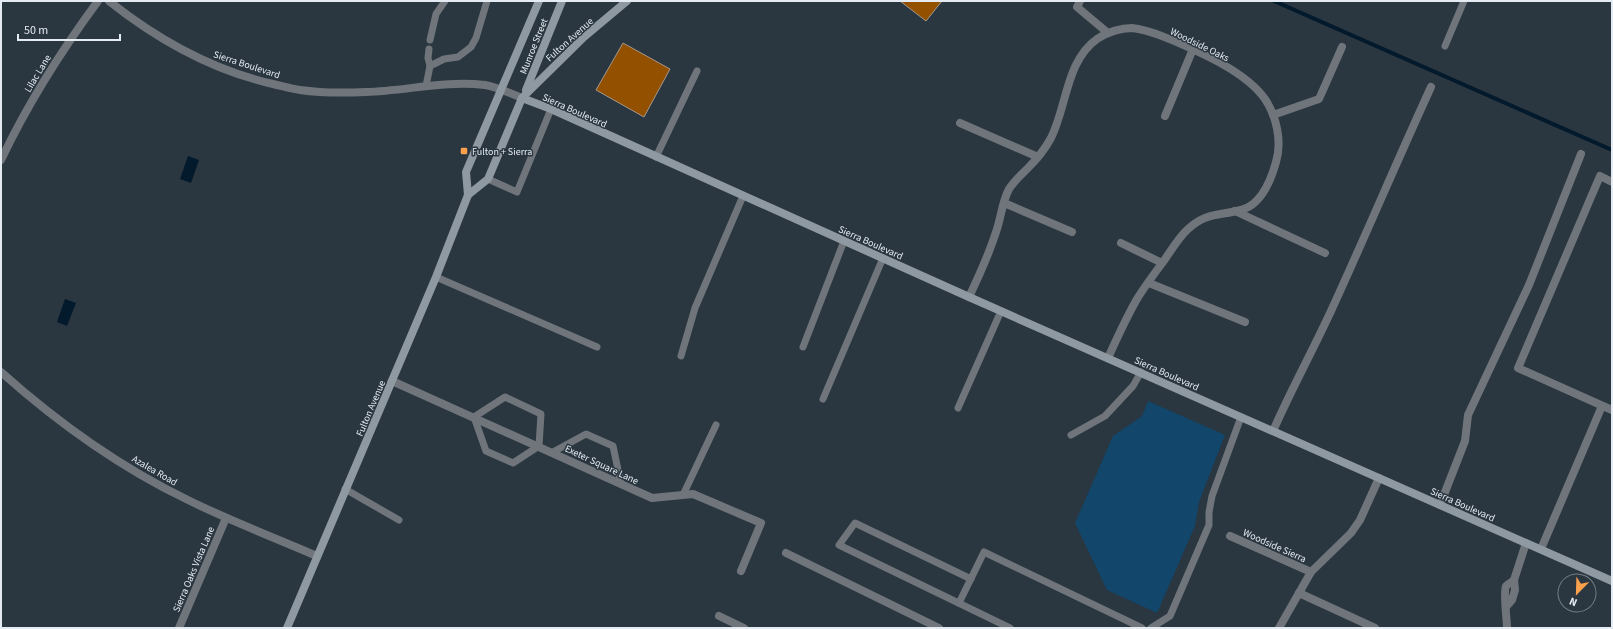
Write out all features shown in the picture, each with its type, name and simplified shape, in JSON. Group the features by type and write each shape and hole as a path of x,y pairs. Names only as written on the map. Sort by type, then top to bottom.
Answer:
{"street":[{"name":"Lilac Lane","path":"1,160 41,84 67,44 98,1"},
{"name":"Sierra Boulevard","path":"109,1 146,29 177,48 223,68 257,80 299,90 313,91 367,92 452,84 485,86 501,90 551,109 969,297 1612,581"},
{"name":"Munroe Street","path":"501,90 539,1"},
{"name":"Munroe Street","path":"522,98 562,1"},
{"name":"Fulton Avenue","path":"488,180 522,98 584,36 627,1"},
{"path":"1080,1 1077,7 1108,33"},
{"name":"Woodside Oaks","path":"969,297 993,242 1009,189 1038,157 1050,139 1058,121 1078,61 1084,51 1097,39 1108,33 1121,29 1134,28 1148,31 1193,49 1228,68 1253,86 1265,100 1273,115 1278,132 1277,160 1270,178 1256,201 1250,207 1213,214 1199,220 1187,229 1138,298 1122,327 1108,358"},
{"path":"1273,115 1319,99 1342,47"},
{"path":"1165,116 1193,49"},
{"path":"1273,431 1291,391 1302,372 1331,311 1431,86"},
{"name":"Fulton Avenue","path":"287,628 436,276 468,195 466,172 501,90"},
{"path":"960,123 1038,157"},
{"path":"1440,505 1466,441 1468,415 1529,285 1581,154"},
{"path":"1612,182 1600,176 1518,368 1612,410"},
{"path":"468,195 488,180"},
{"path":"1004,203 1072,232"},
{"path":"1235,211 1325,253"},
{"path":"1121,243 1162,263"},
{"path":"1149,283 1245,322"},
{"name":"Azalea Road","path":"1,372 55,417 95,446 136,472 185,499 317,556"},
{"name":"Exeter Square Lane","path":"392,381 652,498 693,494 761,523 741,570"},
{"path":"1541,550 1602,406"},
{"name":"Woodside Sierra","path":"1279,628 1311,572 1351,533 1360,520 1379,478"},
{"name":"Sierra Oaks Vista Lane","path":"179,628 226,518"},
{"name":"Woodside Sierra","path":"1230,536 1311,572"},
{"path":"1507,628 1504,597 1506,586 1514,580 1526,543"},
{"path":"786,553 939,628"},
{"path":"1299,593 1375,628"},
{"path":"719,616 744,628"}],"lane":[{"path":"430,40 436,14 445,1"},
{"path":"430,66 444,59 458,57 464,54 471,47 476,38 487,1"},
{"path":"1445,46 1464,1"},
{"path":"426,86 430,66 428,58 429,49"},
{"path":"656,157 697,71"},
{"path":"488,180 517,192 551,109"},
{"path":"681,356 695,308 743,196"},
{"path":"803,347 844,241"},
{"path":"823,399 883,258"},
{"path":"436,276 597,347"},
{"path":"958,408 1001,311"},
{"path":"1071,435 1105,416 1132,386 1141,372"},
{"path":"505,397 541,414 538,446 513,462 486,451 474,417 505,397"},
{"path":"1151,628 1170,616 1209,525 1209,512 1212,496 1241,417"},
{"path":"683,495 716,425"},
{"path":"552,452 586,434 613,446 621,484"},
{"path":"345,489 399,520"},
{"path":"971,578 855,523 839,545 1010,628"},
{"path":"959,603 984,552 1142,628"}],"shaded area":[{"path":"188,156 199,160 191,183 180,179"},
{"path":"65,299 76,303 67,326 57,322"},
{"path":"1148,401 1225,435 1199,502 1195,526 1157,613 1107,590 1075,523 1113,436 1142,416"}],"building":[{"path":"900,1 942,1 926,21"},
{"path":"623,43 670,69 644,117 596,90"}],"waterway":[{"path":"1274,1 1612,150"}],"place":[{"name":"Fulton + Sierra","path":"464,151"}]}
